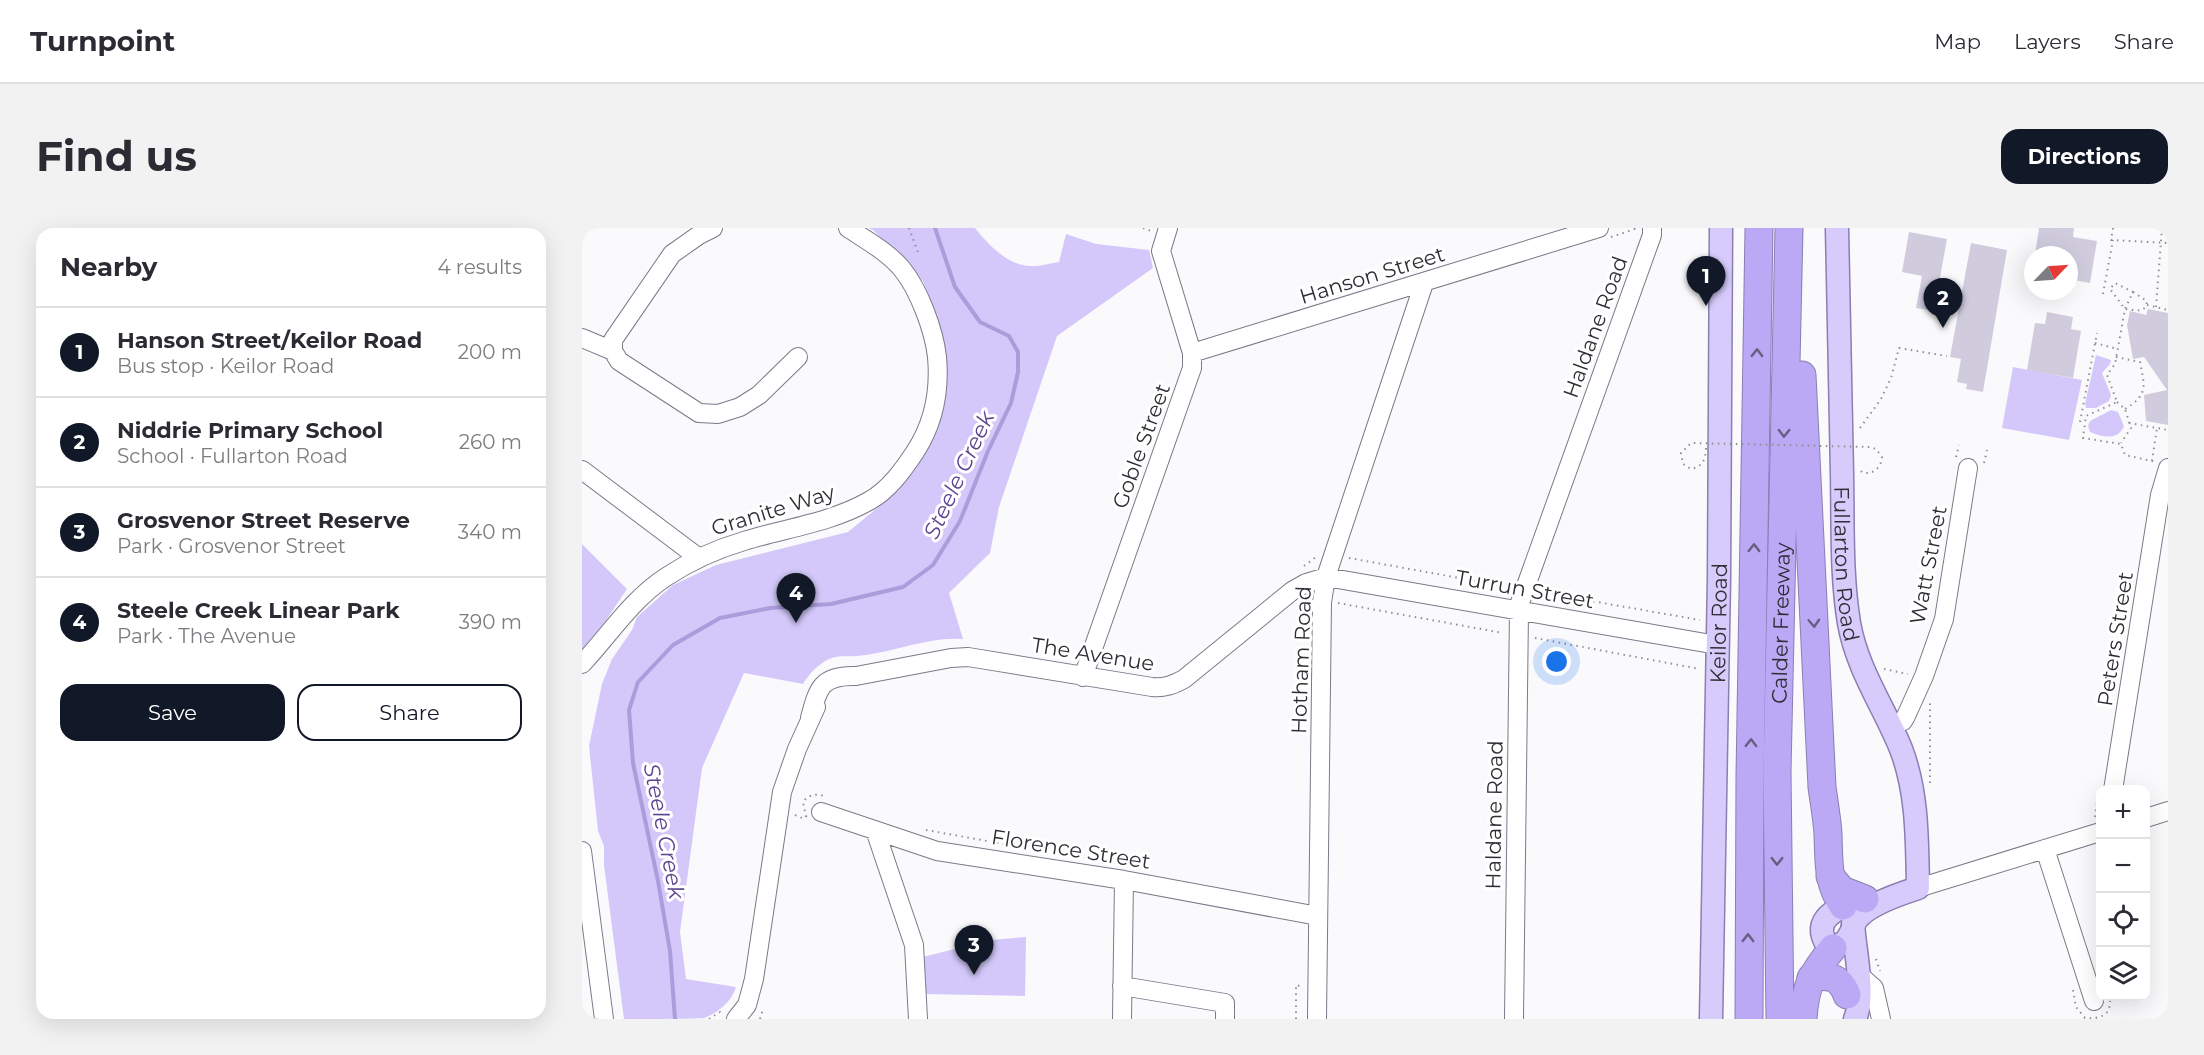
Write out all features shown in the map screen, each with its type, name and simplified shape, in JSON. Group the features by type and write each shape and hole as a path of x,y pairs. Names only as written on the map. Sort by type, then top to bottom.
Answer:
{"highway":[{"name":"Calder Freeway","path":"1747,1012 1759,228"},
{"name":"Calder Freeway","path":"1780,1019 1777,772 1789,228"},
{"path":"1794,228 1821,787 1828,834 1829,875 1834,893 1851,913"},
{"path":"1803,1019 1806,993 1811,978 1834,948"},
{"path":"1811,978 1834,977 1843,986 1852,1003"}],"main road":[{"name":"Keilor Road","path":"1711,1019 1721,228"},
{"name":"Fullarton Road","path":"1837,228 1844,584 1856,650 1865,675 1901,750 1913,797 1916,817 1918,888"},
{"path":"1852,1003 1845,974 1834,948 1829,947 1824,940 1823,924 1831,913 1851,913 1918,888"},
{"path":"1851,913 1852,1003"}],"street":[{"path":"713,228 699,234 672,254 613,340 613,351 619,361 699,413 718,414 740,407 759,395 798,357"},
{"name":"Granite Way","path":"582,664 634,602 666,577 699,558 744,541 832,518 871,500 899,476 924,438 936,402 938,372 935,341 918,298 902,269 875,245 848,228"},
{"name":"Goble Street","path":"1083,676 1192,368 1192,353 1161,251 1168,228"},
{"name":"Hanson Street","path":"1192,353 1599,228"},
{"name":"Haldane Road","path":"1514,1019 1518,611 1644,257 1652,228"},
{"name":"Hotham Road","path":"1317,1019 1322,602 1326,577 1424,283"},
{"path":"582,338 613,351"},
{"name":"Watt Street","path":"1890,727 1904,721 1924,676 1944,619 1969,463"},
{"name":"Peters Street","path":"2115,785 2164,463"},
{"path":"582,470 699,558"},
{"name":"Turrun Street","path":"1326,577 1717,645"},
{"name":"The Avenue","path":"731,1018 747,1005 754,979 782,792 796,749 810,718 817,692 828,680 841,676 856,676 951,658 968,657 1162,688 1184,679 1292,591 1306,583 1326,577"},
{"path":"2150,816 2168,811"},
{"name":"Florence Street","path":"821,812 937,850 1124,880 1318,916"},
{"path":"875,830 914,945 918,1019"},
{"path":"1918,888 2096,833"},
{"path":"2045,849 2094,1001"},
{"path":"582,851 604,1019"},
{"path":"1122,1019 1124,880"},
{"path":"1122,986 1225,1003 1225,1019"},
{"path":"1852,1003 1874,988 1880,1017"},
{"path":"1852,1003 1870,1008 1880,1017"}],"path":[{"path":"909,228 919,255"},
{"path":"2103,294 2113,228"},
{"path":"2156,307 2162,228"},
{"path":"2113,240 2168,243"},
{"path":"2115,283 2133,292 2148,301 2147,305 2142,311 2125,309 2110,289 2111,286 2115,283"},
{"path":"2121,444 2131,428 2125,409 2117,402 2107,375 2115,364 2125,309 2133,292"},
{"path":"2147,305 2168,310"},
{"path":"2080,422 2097,333"},
{"path":"2095,343 2118,349"},
{"path":"1858,432 1881,399 1891,378 1899,348 1947,356"},
{"path":"2116,357 2140,362 2145,386 2138,401 2125,409"},
{"path":"2081,381 2088,382"},
{"path":"2117,402 2086,416 2083,438 2121,444"},
{"path":"2129,423 2168,430"},
{"path":"2121,444 2125,455 2164,463 2157,428"},
{"path":"1706,448 1705,458 1700,465 1691,469 1683,464 1681,453 1691,443 1870,447 1876,449 1882,457 1880,466 1872,473 1863,473 1860,470"},
{"path":"1849,445 1852,451 1855,445"},
{"path":"1959,445 1969,463 1987,450"},
{"path":"1535,591 1710,622"},
{"path":"1882,669 1910,675"},
{"path":"1930,792 1931,695"},
{"path":"782,792 790,796 792,814 802,818 821,812"},
{"path":"709,1019 720,1012 731,1018"}],"shaded area":[{"path":"869,228 975,228 992,247 1006,258 1022,265 1033,266 1059,262 1066,234 1096,244 1149,250 1153,268 1057,336 999,507 990,553 949,593 963,639 936,640 870,654 833,658 817,667 803,684 744,673 702,768 680,932 686,979 736,987 724,1006 704,1018 624,1019 604,865 604,846 598,831 589,746 602,684 612,659 632,630 637,617 673,585 716,565 848,532 899,490 929,445 944,392 942,333 923,281"},
{"path":"2096,355 2111,360 2102,373 2111,395 2109,401 2096,408 2086,408 2085,404"},
{"path":"2013,367 2082,380 2069,440 2002,428"},
{"path":"2111,410 2118,412 2124,426 2121,431 2114,436 2090,432 2088,426 2090,421"},
{"path":"582,544 627,589 582,656"},
{"path":"1026,937 1025,996 923,994 923,957 990,940"}],"building":[{"path":"2039,228 2074,228 2073,237 2097,241 2090,283 2078,281 2078,246 2036,246"},
{"path":"1909,232 1947,239 1934,311 1916,308 1922,276 1902,272"},
{"path":"1971,243 2007,250 1983,392 1966,389 1967,384 1957,382 1961,359 1950,357"},
{"path":"2148,309 2168,313 2168,425 2146,421 2144,395 2167,390 2144,357 2133,359 2127,325 2130,311 2146,315"},
{"path":"2047,312 2073,317 2071,329 2081,331 2073,378 2027,370 2035,323 2045,324"}],"waterway":[{"name":"Steele Creek","path":"675,1019 670,951 633,763 629,710 638,682 673,645 720,618 770,608 831,604 903,587 933,565 960,521 988,451 1011,403 1018,372 1018,352 1009,336 980,322 955,287 935,228"}],"place":[{"name":"Hanson Street/Keilor Road","path":"1706,306"},
{"name":"Niddrie Primary School","path":"1943,328"},
{"name":"Steele Creek Linear Park","path":"796,623"},
{"name":"Grosvenor Street Reserve","path":"974,975"}]}
